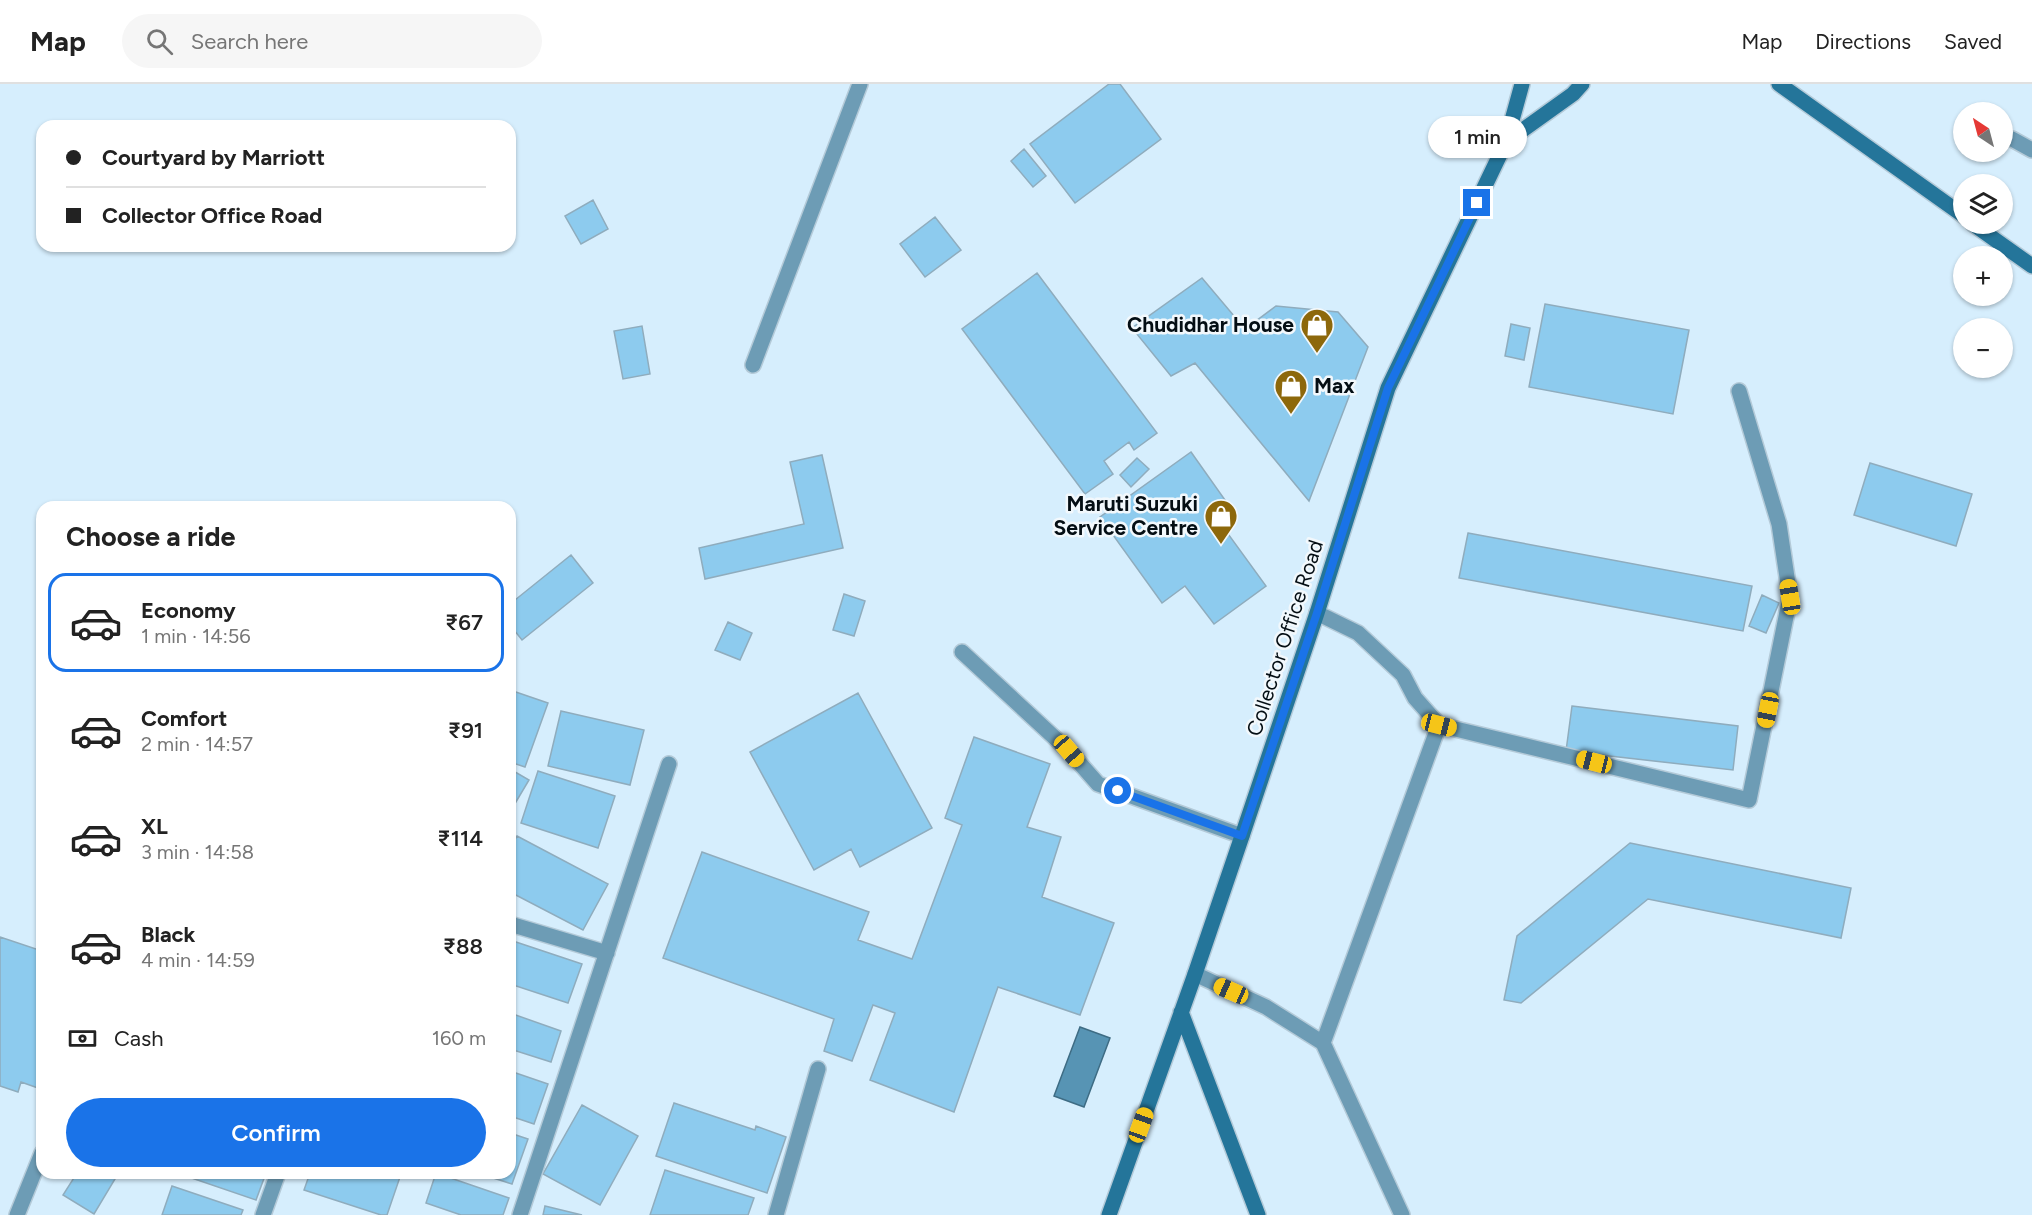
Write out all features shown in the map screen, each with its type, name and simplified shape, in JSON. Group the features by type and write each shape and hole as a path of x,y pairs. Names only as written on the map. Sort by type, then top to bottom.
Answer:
{"main road":[{"name":"Collector Office Road","path":"1109,1215 1242,836 1317,613 1388,388 1506,142 1522,84"},
{"path":"1506,142 1573,94 1582,84"},
{"path":"1779,84 1953,208"},
{"path":"1987,234 2032,266"},
{"path":"1181,1012 1258,1215"}],"street":[{"path":"753,365 861,84"},
{"path":"2013,140 2032,150"},
{"path":"1317,613 1358,633 1403,675 1415,698 1439,725 1749,800 1790,597 1779,524 1739,392"},
{"path":"962,652 1069,751 1098,784 1242,836"},
{"path":"1323,1043 1439,725"},
{"path":"520,1215 669,764"},
{"path":"516,926 607,953"},
{"path":"1195,974 1266,1007 1323,1043 1402,1215"},
{"path":"776,1215 818,1069"},
{"path":"17,1215 36,1168"},
{"path":"263,1215 276,1179"}],"water":[{"path":"1080,1027 1110,1038 1084,1107 1054,1096"}],"building":[{"path":"1109,84 1120,84 1161,139 1075,203 1030,144"},
{"path":"1024,149 1046,176 1033,187 1011,161"},
{"path":"593,200 608,229 581,244 565,216"},
{"path":"935,217 961,250 925,277 900,244"},
{"path":"1037,273 1157,433 1134,450 1129,442 1104,461 1113,474 1085,494 962,329"},
{"path":"1202,278 1245,329 1276,306 1338,312 1368,347 1309,501 1195,363 1171,376 1132,328"},
{"path":"1545,304 1689,330 1673,414 1529,387"},
{"path":"1511,324 1530,328 1524,360 1505,356"},
{"path":"642,326 650,374 623,379 614,331"},
{"path":"1191,452 1237,517 1223,527 1266,586 1214,624 1185,586 1162,603 1100,517"},
{"path":"822,455 843,548 705,579 699,548 804,524 790,462"},
{"path":"1137,458 1149,469 1131,487 1120,475"},
{"path":"1870,463 1972,494 1956,546 1854,515"},
{"path":"1468,533 1752,586 1743,631 1459,578"},
{"path":"571,555 593,583 522,640 516,632 516,599"},
{"path":"844,594 865,601 854,636 833,630"},
{"path":"1762,595 1779,603 1766,633 1749,626"},
{"path":"728,622 752,633 740,660 715,650"},
{"path":"516,692 548,703 525,767 516,764"},
{"path":"858,693 932,828 860,867 851,849 814,870 750,752"},
{"path":"1572,706 1738,726 1733,770 1566,751"},
{"path":"561,711 644,730 630,785 548,766"},
{"path":"974,737 1050,764 1027,827 1061,837 1042,897 1114,923 1080,1015 998,987 954,1112 870,1080 895,1013 873,1005 852,1061 824,1051 834,1019 663,958 702,852 869,912 858,940 912,959 962,825 945,818"},
{"path":"538,771 615,796 598,848 521,823"},
{"path":"516,772 529,780 516,802"},
{"path":"517,836 608,884 583,930 516,895"},
{"path":"1630,843 1851,888 1841,938 1648,899 1521,1003 1504,1000 1517,936"},
{"path":"0,937 36,949 36,1087 21,1082 18,1092 0,1086"},
{"path":"516,942 582,964 568,1003 516,986"},
{"path":"516,1015 561,1031 551,1062 516,1051"},
{"path":"516,1073 548,1084 534,1124 516,1118"},
{"path":"674,1103 755,1130 756,1126 786,1137 767,1193 656,1156"},
{"path":"582,1105 638,1136 600,1205 543,1174"},
{"path":"516,1135 528,1139 516,1173"},
{"path":"665,1170 754,1198 748,1215 650,1215"},
{"path":"73,1179 115,1179 94,1214 63,1195"},
{"path":"195,1179 264,1179 256,1200"},
{"path":"308,1179 399,1179 387,1215 304,1190"},
{"path":"434,1179 454,1179 509,1198 503,1215 461,1215 426,1203"},
{"path":"497,1179 514,1179 512,1184"},
{"path":"172,1186 243,1210 241,1215 162,1215"},
{"path":"545,1206 582,1215 543,1215"}],"place":[{"name":"Chudidhar House","path":"1317,354"},
{"name":"Max","path":"1291,415"},
{"name":"Maruti Suzuki Service Centre","path":"1221,545"}],"route":[{"path":"1118,791 1242,836 1317,613 1388,388 1477,203"}]}
